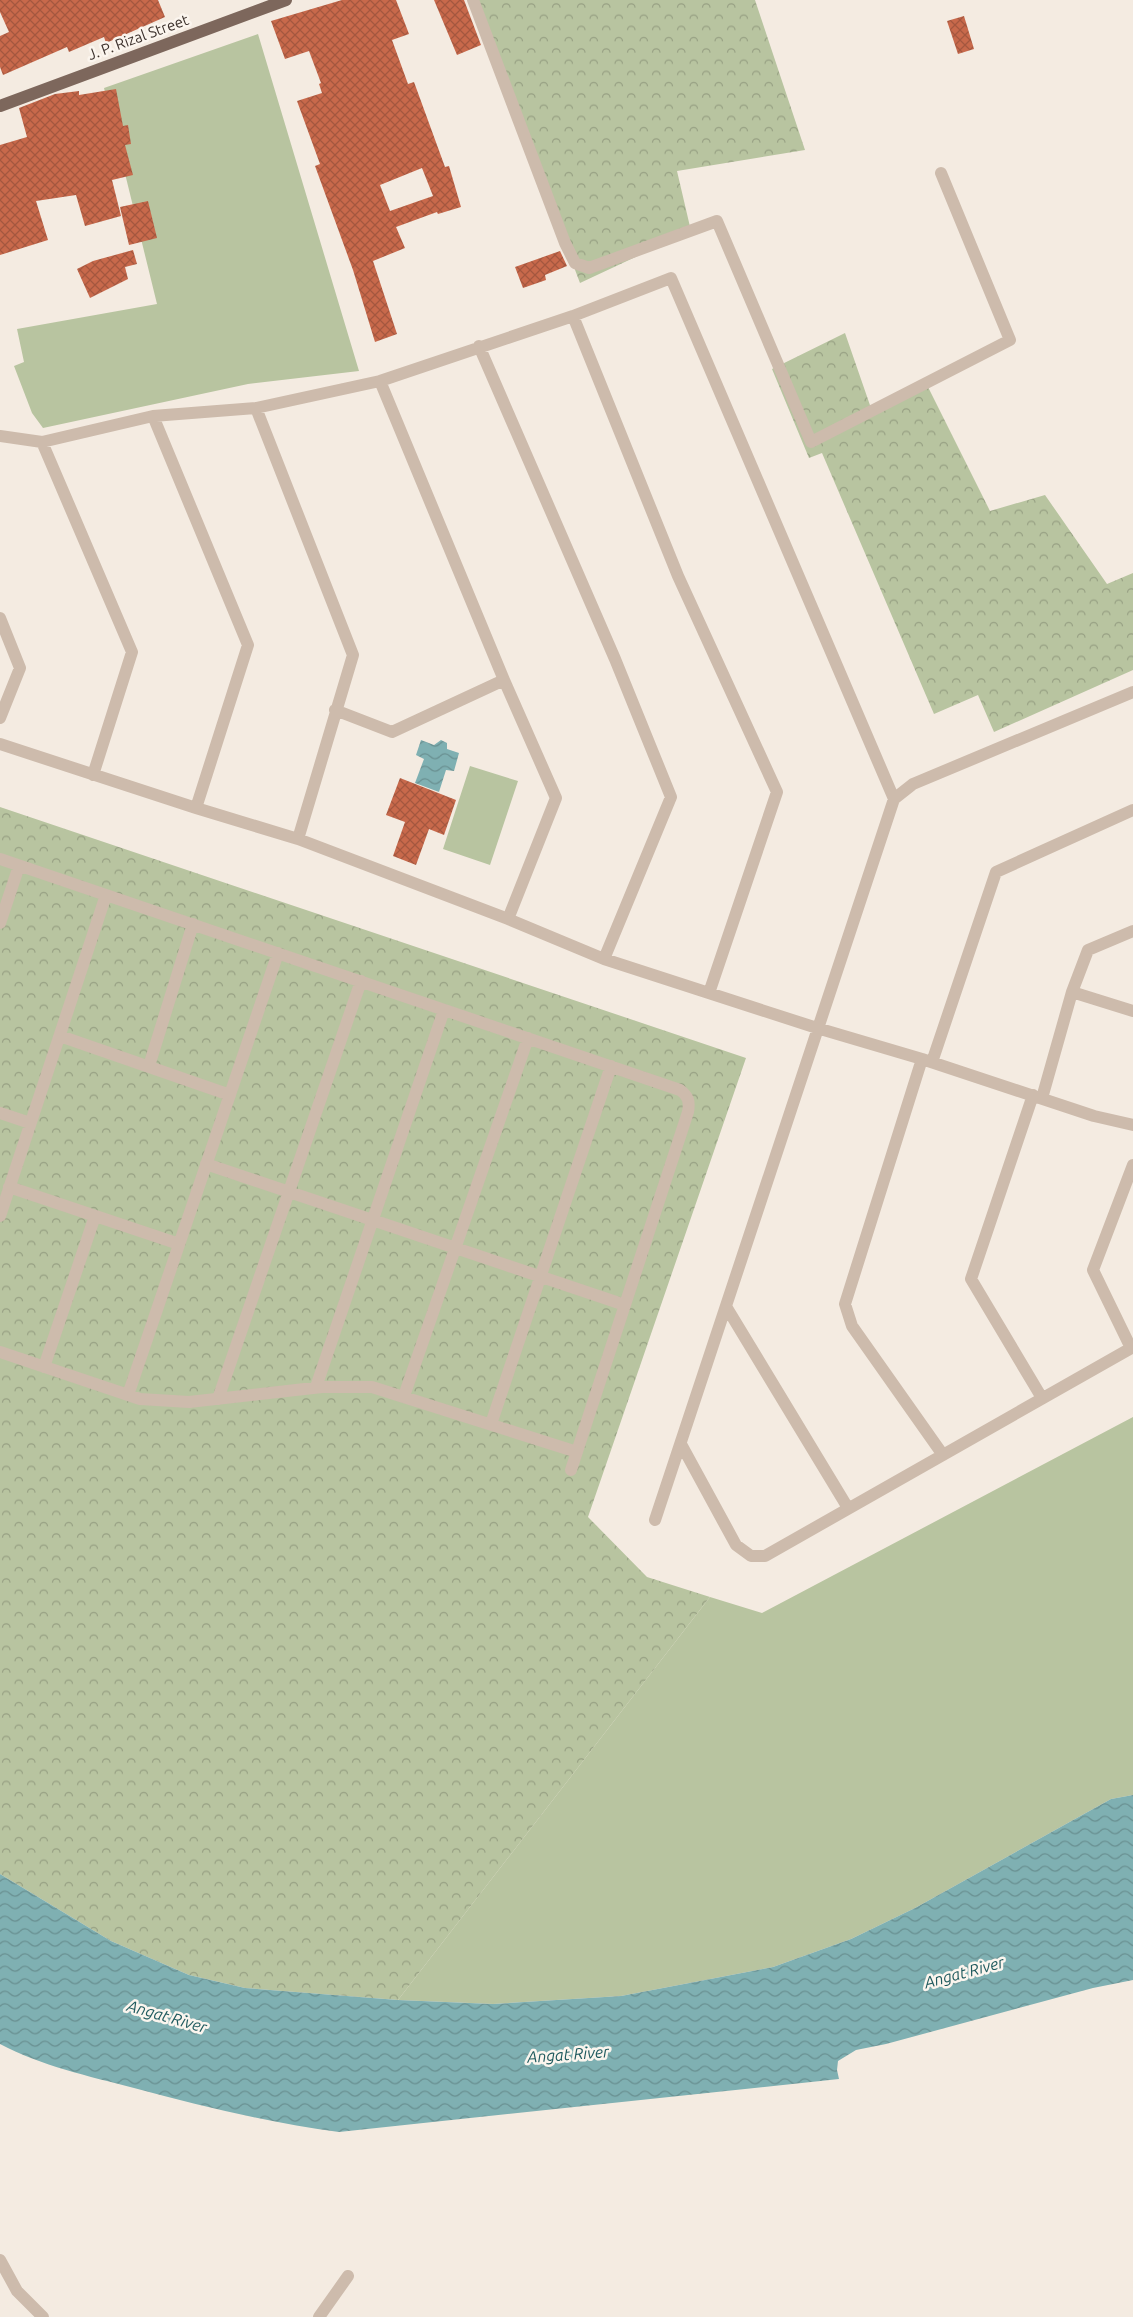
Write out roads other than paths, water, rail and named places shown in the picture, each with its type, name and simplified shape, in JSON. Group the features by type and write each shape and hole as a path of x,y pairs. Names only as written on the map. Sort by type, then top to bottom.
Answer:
{"main road":[{"name":"J. P. Rizal Street","path":"0,106 286,0"}],"street":[{"path":"472,0 564,243 575,263 589,268 716,221 811,442 1010,340 941,173"},
{"path":"0,436 42,442 154,416 256,408 380,380 573,316 671,278 894,799"},
{"path":"573,316 678,576 777,792 709,993"},
{"path":"479,346 615,659 671,797 604,959"},
{"path":"380,380 504,680 556,798 508,919"},
{"path":"256,408 353,655 298,839"},
{"path":"154,416 248,645 196,808"},
{"path":"42,442 132,652 93,775"},
{"path":"0,618 20,668 0,718"},
{"path":"335,710 392,732 504,680"},
{"path":"656,1520 894,799 913,784 1133,692"},
{"path":"0,744 298,839 508,919 604,959 817,1028 1037,1096 1094,1116 1133,1125"},
{"path":"943,1456 852,1326 845,1304 927,1061 996,872 1133,810"},
{"path":"0,859 680,1090 688,1098 689,1106 571,1470"},
{"path":"0,923 19,866"},
{"path":"0,1216 106,895"},
{"path":"148,1066 193,924"},
{"path":"1042,1398 970,1279 1088,950 1133,931"},
{"path":"128,1395 278,953"},
{"path":"218,1399 361,982"},
{"path":"1072,992 1133,1011"},
{"path":"316,1387 444,1010"},
{"path":"60,1036 230,1095"},
{"path":"404,1396 528,1038"},
{"path":"491,1424 610,1066"},
{"path":"0,1113 30,1123"},
{"path":"206,1164 625,1305"},
{"path":"681,1444 736,1545 750,1556 765,1556 1132,1348 1093,1270 1133,1165"},
{"path":"9,1187 179,1244"},
{"path":"44,1366 95,1216"},
{"path":"727,1308 848,1508"},
{"path":"0,1352 140,1399 170,1402 218,1399 316,1387 372,1387 577,1452"},
{"path":"0,2260 17,2291 43,2317"},
{"path":"319,2317 348,2276"}],"water":[{"path":"421,740 434,745 441,740 447,743 447,749 459,753 454,771 446,770 439,792 415,783 424,759 416,755"},
{"name":"Angat River","path":"1133,1795 1133,1980 1093,1988 886,2044 856,2050 838,2061 839,2079 339,2132 261,2119 159,2095 82,2075 16,2052 0,2044 0,1874 111,1941 189,1975 245,1988 398,2000 493,2004 621,1996 773,1967 851,1939 915,1908 1111,1799"}]}
